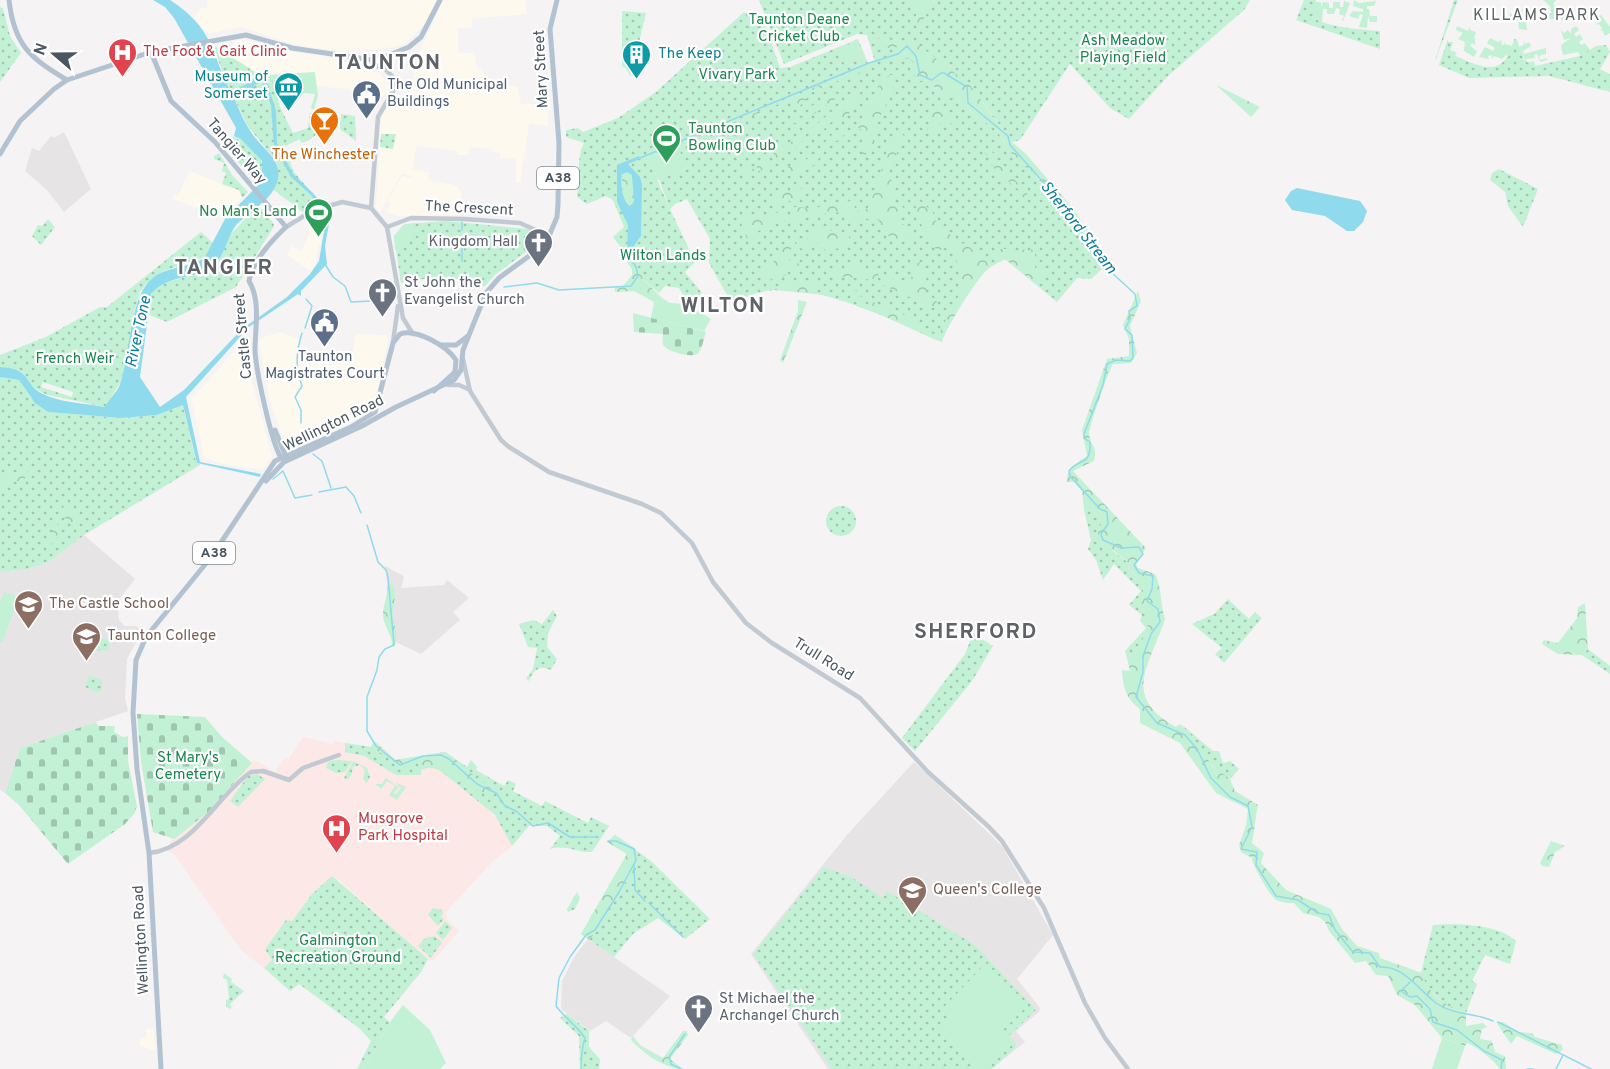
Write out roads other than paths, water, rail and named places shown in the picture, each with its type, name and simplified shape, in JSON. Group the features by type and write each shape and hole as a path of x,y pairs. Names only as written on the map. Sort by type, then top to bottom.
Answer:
{"main road":[{"path":"9,0 12,25 23,47 40,63 67,80"},
{"path":"0,154 25,116 67,80 151,52 246,35 292,48 372,60 376,56 381,62 416,42 433,19 440,0"},
{"name":"Mary Street","path":"549,236 557,217 558,204 557,118 550,50 552,18 557,0"},
{"name":"Tangier Way","path":"151,52 166,94 173,104 215,142 286,227"},
{"name":"Castle Street","path":"284,458 268,412 256,363 256,310 250,276 271,242 286,227"},
{"name":"A38","path":"396,407 448,385 458,375 482,300 494,284 534,253 549,236"},
{"path":"396,407 387,409 379,404 393,342 404,332 454,351 462,359"},
{"path":"441,345 456,345 469,335"},
{"name":"A38","path":"434,391 452,377 457,365 453,355 441,345"},
{"name":"Wellington Road","path":"161,1069 150,860 137,769 133,713 134,674 141,645 155,624 212,556 251,501 272,465 338,434 375,412 379,404"},
{"name":"Wellington Road","path":"284,458 362,426 396,407"}],"street":[{"path":"381,62 393,77 396,86 378,117 371,208 387,227 399,300 405,324 413,334"},
{"name":"Castle Street","path":"286,227 322,207 345,203 371,208"},
{"name":"The Crescent","path":"387,227 411,218 464,219 528,225 549,236"},
{"path":"393,342 399,300"},
{"name":"Trull Road","path":"462,359 470,391 501,440 533,463 563,477 653,508 664,516 692,543 713,582 746,623 772,643 860,698 935,779 988,826 1002,841 1044,908 1073,980 1097,1025 1128,1069"},
{"path":"448,385 459,384 470,391"},
{"path":"149,853 169,847 195,828 251,771 263,771 288,780 298,770 339,755"}],"water":[{"name":"River Tone","path":"153,0 170,0 195,21 203,31 231,92 260,77 266,79 276,111 277,143 293,174 314,194 326,211 329,224 325,246 327,264 301,291 301,296 298,294 249,327 186,397 200,462 261,474 260,477 197,463 183,405 157,415 121,418 48,412 35,403 19,380 0,377 0,367 17,370 35,389 48,396 64,401 105,407 120,384 135,310 146,285 160,273 205,257 225,219 262,181 262,161 241,139 234,136 236,128 174,18 165,7","holes":["262,82 271,105 274,146 291,177 311,195 323,213 325,225 319,261 310,274 287,297 242,329 184,390 160,407 140,377 151,294 164,284 201,272 214,265 237,224 271,194 278,180 277,165 250,131 234,98 242,92 255,90 254,85"]},
{"path":"639,156 640,159 628,164 640,177 642,185 641,236 627,256 628,225 617,202 617,165","holes":["627,172 632,175 634,202 630,206 624,197 621,175"]},
{"path":"1297,188 1360,201 1367,211 1363,222 1354,231 1347,231 1325,216 1292,210 1285,200 1291,191"}],"waterway":[{"name":"Sherford Stream","path":"640,158 869,63 898,54 907,46 916,56 920,75 932,80 944,73 967,87 968,103 1008,136 1010,145 1068,210 1086,241 1098,250 1110,271 1135,294 1137,306 1129,311 1130,319 1125,329 1132,335 1133,358 1130,361 1116,360 1107,364 1103,385 1084,434 1084,438 1090,442 1089,455 1069,471 1070,476 1100,509 1107,512 1108,524 1101,534 1103,540 1121,548 1139,547 1143,554 1134,565 1139,573 1153,576 1152,589 1147,601 1158,609 1160,622 1151,634 1143,656 1143,672 1136,697 1157,723 1185,735 1197,749 1211,778 1230,797 1248,806 1252,827 1241,849 1257,852 1256,865 1276,896 1298,900 1318,913 1329,915 1335,930 1353,952 1370,953 1380,967 1388,967 1403,974 1436,1003 1457,1012 1493,1021"},
{"path":"462,222 462,230"},
{"path":"462,240 462,261"},
{"path":"504,287 537,283 559,290 631,286 638,276 636,267 629,256"},
{"path":"325,264 333,277 345,286 351,302 392,300"},
{"path":"305,328 312,306 306,299"},
{"path":"301,423 301,410 295,397 302,386 297,360 302,333"},
{"path":"313,454 322,461 331,488"},
{"path":"273,479 283,471 295,498 312,495"},
{"path":"319,492 346,487 354,496 361,513"},
{"path":"367,525 378,562 386,570 388,577 394,645 385,649 379,657 377,670 367,697 367,731 376,746 400,765 423,756 441,755 449,759 477,784 496,793 505,806 516,811 533,826 548,823 570,837 598,837"},
{"path":"581,1069 585,1038 556,1006 559,978 570,957 586,935 595,930 636,860 634,849 616,841 608,841"},
{"path":"634,865 635,890 645,901"},
{"path":"649,903 683,937"},
{"name":"Sherford Stream","path":"1410,982 1401,991 1410,997 1417,996 1430,1009 1433,1022 1457,1030 1484,1051 1502,1060 1501,1069"},
{"path":"705,1009 705,1015"},
{"path":"1498,1022 1591,1069"},
{"path":"681,1069 671,1064 669,1057 685,1034"},
{"path":"1556,1069 1563,1055"},
{"name":"Sherford Stream","path":"1527,1069 1533,1069"}],"place":[{"name":"The Foot & Gait Clinic","path":"122,78"},
{"name":"The Keep","path":"637,80"},
{"name":"Museum of Somerset","path":"289,112"},
{"name":"The Old Municipal Buildings","path":"366,120"},
{"name":"The Winchester","path":"324,146"},
{"name":"Taunton Bowling Club","path":"667,164"},
{"name":"No Man's Land","path":"318,238"},
{"name":"Kingdom Hall","path":"539,268"},
{"name":"St John the Evangelist Church","path":"383,318"},
{"name":"Taunton Magistrates Court","path":"325,348"},
{"name":"The Castle School","path":"28,630"},
{"name":"Taunton College","path":"86,662"},
{"name":"Musgrove Park Hospital","path":"337,854"},
{"name":"Queen's College","path":"912,916"},
{"name":"St Michael the Archangel Church","path":"698,1034"}],"district":[{"name":"KILLAMS PARK","path":"1537,16"},
{"name":"TAUNTON","path":"388,63"},
{"name":"TANGIER","path":"224,268"},
{"name":"WILTON","path":"723,306"},
{"name":"SHERFORD","path":"976,632"}],"park label":[{"name":"Taunton Deane Cricket Club","path":"799,28"},
{"name":"Ash Meadow Playing Field","path":"1123,50"},
{"name":"Vivary Park","path":"737,75"},
{"name":"Wilton Lands","path":"663,256"},
{"name":"French Weir","path":"75,359"},
{"name":"St Mary's Cemetery","path":"188,766"},
{"name":"Galmington Recreation Ground","path":"338,950"}]}
